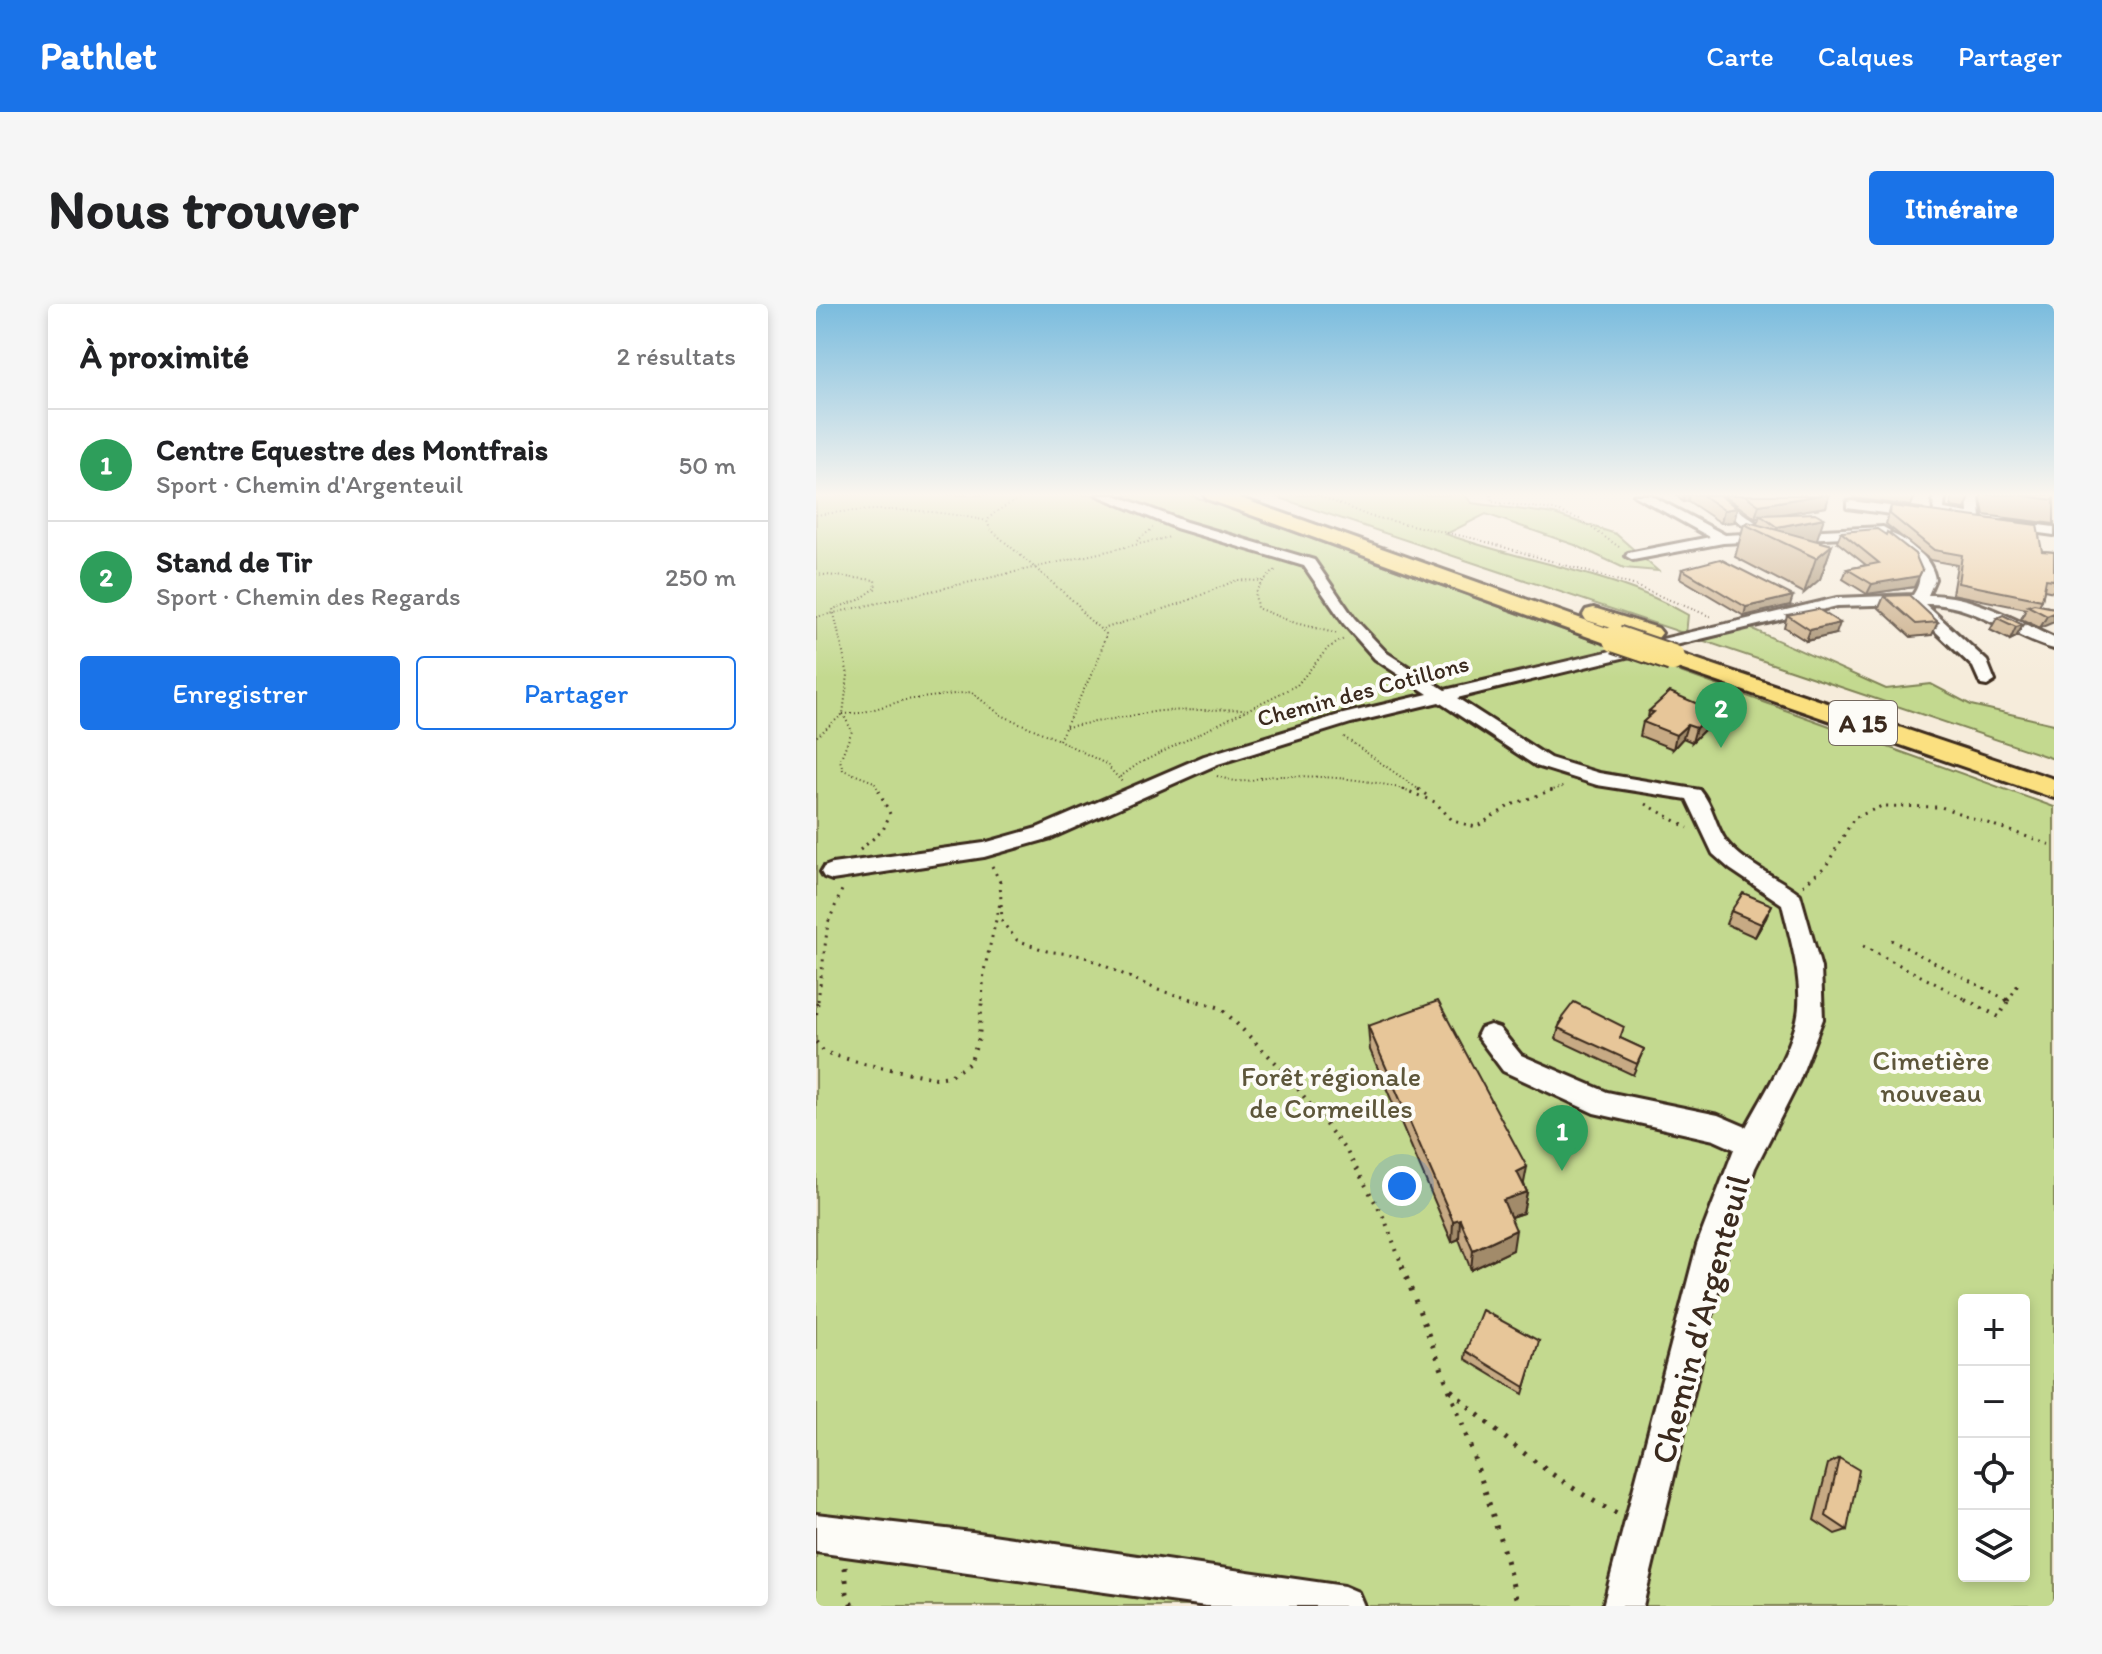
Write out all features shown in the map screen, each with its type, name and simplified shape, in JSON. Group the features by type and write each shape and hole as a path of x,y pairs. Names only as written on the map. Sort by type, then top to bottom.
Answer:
{"highway":[{"name":"A 15","path":"1383,556 1616,639 1682,652 2054,770"},
{"name":"A 15","path":"1426,556 1650,633 1682,652 2054,789"}],"street":[{"path":"1287,556 1309,563 1349,621 1381,656 1543,762 1597,779 1693,794 1701,803 1707,827 1719,847 1748,873 1789,898"},
{"path":"1712,556 1720,560"},
{"path":"1914,556 1930,574 1930,581 1916,603 1981,665 1987,681"},
{"path":"1794,598 1814,607"},
{"name":"Chemin des Cotillons","path":"844,870 984,850 1044,833 1211,760 1336,722 1837,602 1939,599 1985,611 2054,644"},
{"name":"Chemin d'Argenteuil","path":"1623,1606 1713,1245 1751,1143 1785,1081 1810,1019 1809,968 1789,898"},
{"path":"1490,1036 1512,1063 1604,1104 1718,1128 1751,1143"},
{"path":"830,1535 1344,1606"}],"path":[{"path":"1018,556 1106,634 1098,661 1059,740"},
{"path":"816,617 1082,556"},
{"path":"1533,556 1633,585 1734,626"},
{"path":"1120,777 1138,764 1297,685 1307,678 1325,649 1352,638 1261,611 1255,604 1255,592 1263,581 1291,557"},
{"path":"816,574 875,580 876,588 859,600 833,609 848,675 843,714 852,731 840,760 843,770 874,782 890,814 883,830 847,860 828,923 816,1014"},
{"path":"1103,629 1182,603 1237,580 1263,581"},
{"path":"816,737 843,714 861,713 905,700 971,692 1001,715 1106,764 1120,777 1131,796"},
{"path":"1065,727 1159,711 1249,709"},
{"path":"1336,722 1435,802 1453,821 1476,827 1511,805 1548,794 1561,786 1572,787"},
{"path":"1185,772 1217,776 1236,783 1286,776 1376,783 1406,790 1435,802"},
{"path":"1636,801 1657,808 1719,847"},
{"path":"1789,898 1818,876 1854,818 1882,806 1941,807 2054,846"},
{"path":"984,850 1000,882 1002,922 1017,940 1047,951 1083,956 1158,990 1221,1008 1248,1032 1321,1119 1369,1187 1385,1220 1504,1547 1518,1606"},
{"path":"816,1042 824,1052 936,1078 950,1076 970,1063 979,1038 984,971 1001,899"},
{"path":"1891,940 2009,1001"},
{"path":"1863,946 1999,1017 2019,983"},
{"path":"1448,1387 1506,1441 1580,1496 1643,1527"},
{"path":"830,1535 852,1606"}],"green space":[{"name":"Forêt régionale de Cormeilles","path":"816,556 1358,556 2054,807 2054,1606 816,1606"},
{"path":"1452,556 1519,556 1630,588 1688,615 1686,634"},
{"path":"1598,556 1641,556 1658,571 1624,568"},
{"path":"1750,628 1886,689 1931,684 1971,705 2054,724 2054,759 1701,640"}],"building":[{"path":"1870,556 1916,556 1922,570 1919,576 1872,584 1847,569 1879,563"},
{"path":"1962,556 2054,556 2054,580 2046,579 2042,600 1958,583"},
{"path":"1720,559 1793,596 1746,607 1682,569"},
{"path":"1909,595 1938,622 1916,624 1884,596"},
{"path":"2034,604 2054,608 2054,613 2047,616 2028,606"},
{"path":"1818,609 1840,623 1810,630 1787,615"},
{"path":"2003,615 2023,625 2016,627 1997,618"},
{"path":"1670,692 1714,711 1696,728 1687,725 1676,735 1643,722 1654,712 1649,711"},
{"path":"1743,893 1772,905 1761,924 1731,911"},
{"path":"1438,1001 1527,1167 1517,1172 1527,1192 1503,1200 1516,1230 1473,1250 1460,1219 1453,1221 1368,1026"},
{"path":"1574,1002 1624,1027 1620,1038 1644,1049 1637,1064 1558,1028"},
{"path":"1482,1310 1539,1341 1525,1387 1466,1351"},
{"path":"1839,1458 1859,1470 1847,1530 1826,1516"}],"place":[{"name":"Stand de Tir","path":"1721,748"},
{"name":"Centre Equestre des Montfrais","path":"1562,1171"}],"park label":[{"name":"Cimetière nouveau","path":"1931,1076"}]}
